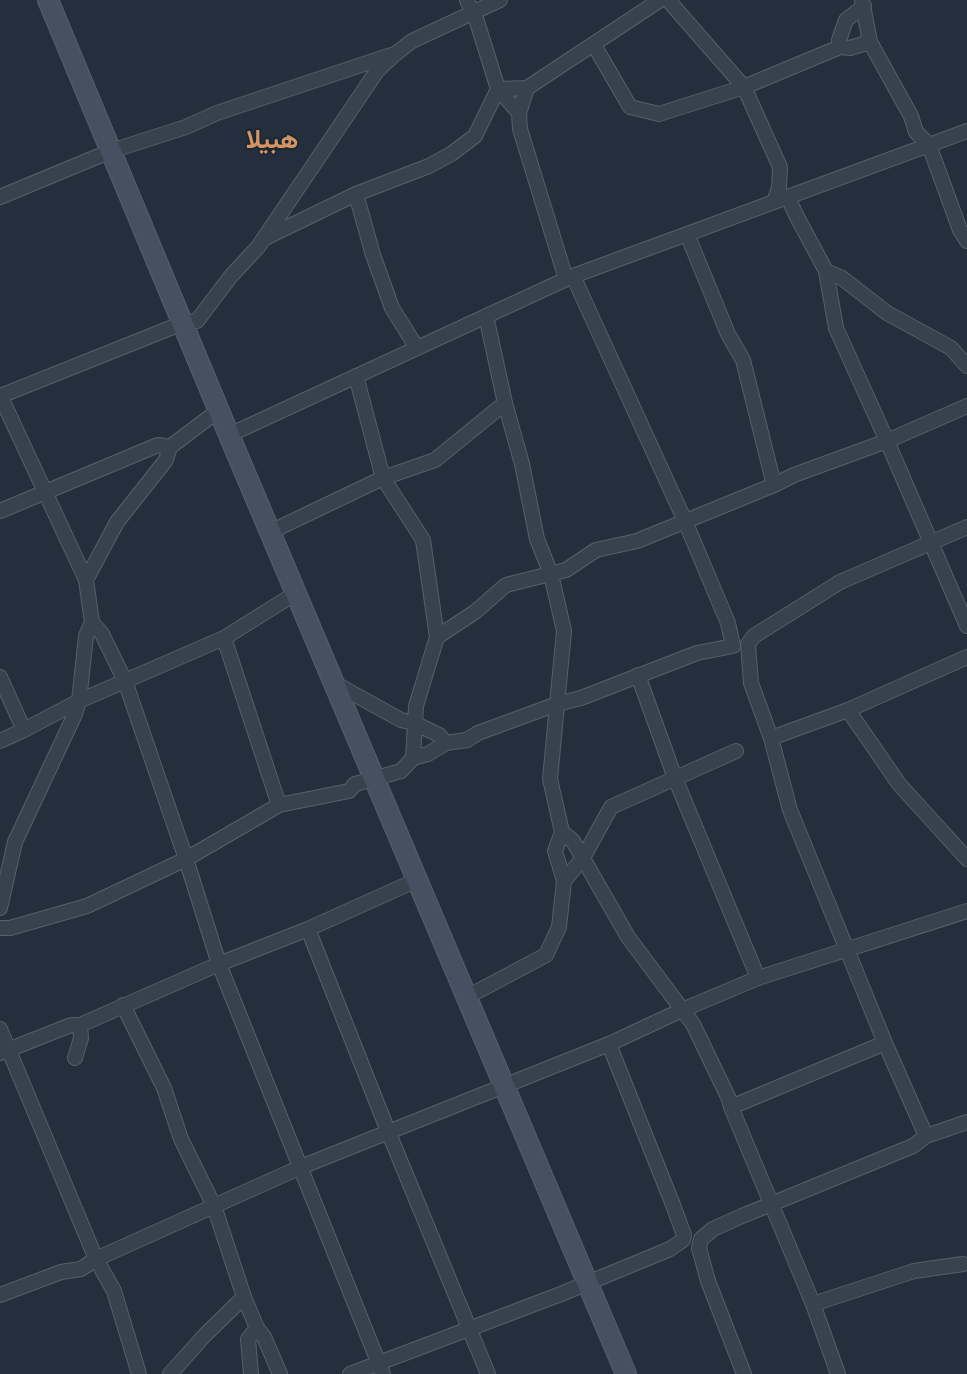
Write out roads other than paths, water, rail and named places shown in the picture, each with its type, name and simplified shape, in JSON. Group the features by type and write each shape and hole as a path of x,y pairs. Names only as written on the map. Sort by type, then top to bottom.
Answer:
{"main road":[{"path":"48,0 270,532 626,1374"}],"street":[{"path":"0,908 15,842 75,714 79,701 86,636 92,622 86,580 0,396 183,323 196,321 231,276 258,247 377,72 412,41 470,6 500,0"},
{"path":"498,89 527,88 660,0"},
{"path":"668,0 744,87 780,167 779,188 774,202"},
{"path":"840,47 839,40 846,20 863,3"},
{"path":"863,3 870,42 912,116 916,132 929,145 960,230 967,241"},
{"path":"470,6 498,89 519,113"},
{"path":"594,45 630,107 659,114 744,87 840,47 850,48 870,42"},
{"path":"0,197 111,151 186,127 217,113 394,55"},
{"path":"0,928 10,928 87,906 186,859 279,805 349,791 355,784 401,771 413,758 428,754 446,743 467,740 478,733 558,704 581,698 697,653 733,646 728,622 685,521 569,277 520,129 519,113 527,88"},
{"path":"264,238 356,194 429,166 451,154 475,136 498,89"},
{"path":"230,435 569,277 967,131"},
{"path":"356,194 373,255 392,308 418,348"},
{"path":"788,197 796,216 826,271 836,328 967,626"},
{"path":"687,234 728,334 743,360 774,486"},
{"path":"826,271 842,278 887,313 951,348 967,366"},
{"path":"466,997 546,955 559,927 564,881 555,851 562,832 550,780 564,631 551,574 537,539 522,464 505,403 486,316"},
{"path":"356,376 383,478 423,540 436,636 416,706 413,758"},
{"path":"270,532 383,478 435,460 505,403"},
{"path":"436,636 475,612 506,585 566,570 596,550 637,541 774,486 794,475 887,441 967,406"},
{"path":"86,580 117,522 166,460 170,447 219,410"},
{"path":"0,511 158,445 170,447"},
{"path":"926,1136 885,1043 790,810 771,738 751,683 748,644 754,636 840,582 967,527"},
{"path":"0,741 79,701 224,638 296,593"},
{"path":"92,622 102,634 125,680 220,964 381,1369"},
{"path":"224,638 279,805"},
{"path":"771,738 848,710 967,657"},
{"path":"638,676 675,778 758,978"},
{"path":"0,677 24,730"},
{"path":"334,683 401,720 414,723 440,735 446,743"},
{"path":"848,710 898,784 967,859"},
{"path":"564,881 583,858 611,807 736,751"},
{"path":"562,832 573,841 628,936 692,1024 729,1099 813,1304 838,1374"},
{"path":"4,1051 71,1025 80,1025 220,964 308,929 417,880"},
{"path":"2,1290 62,1272 81,1269 96,1259 301,1167 609,1044 682,1010 758,978 967,911"},
{"path":"308,929 388,1132 488,1374"},
{"path":"123,1005 164,1088 181,1139 214,1206 244,1297 280,1374"},
{"path":"75,1058 81,1038 80,1025"},
{"path":"0,1029 4,1051 96,1259 114,1291 139,1374"},
{"path":"731,1107 885,1043"},
{"path":"350,1374 381,1369 470,1329 670,1249 683,1240 684,1235 609,1044"},
{"path":"744,1374 708,1281 699,1248 701,1239 713,1229 912,1146 926,1136 967,1122"},
{"path":"813,1304 914,1271 963,1264"},
{"path":"170,1374 205,1335 244,1297"},
{"path":"251,1374 248,1339 257,1328"}],"district":[{"name":"هبيلا","path":"272,141"}]}
